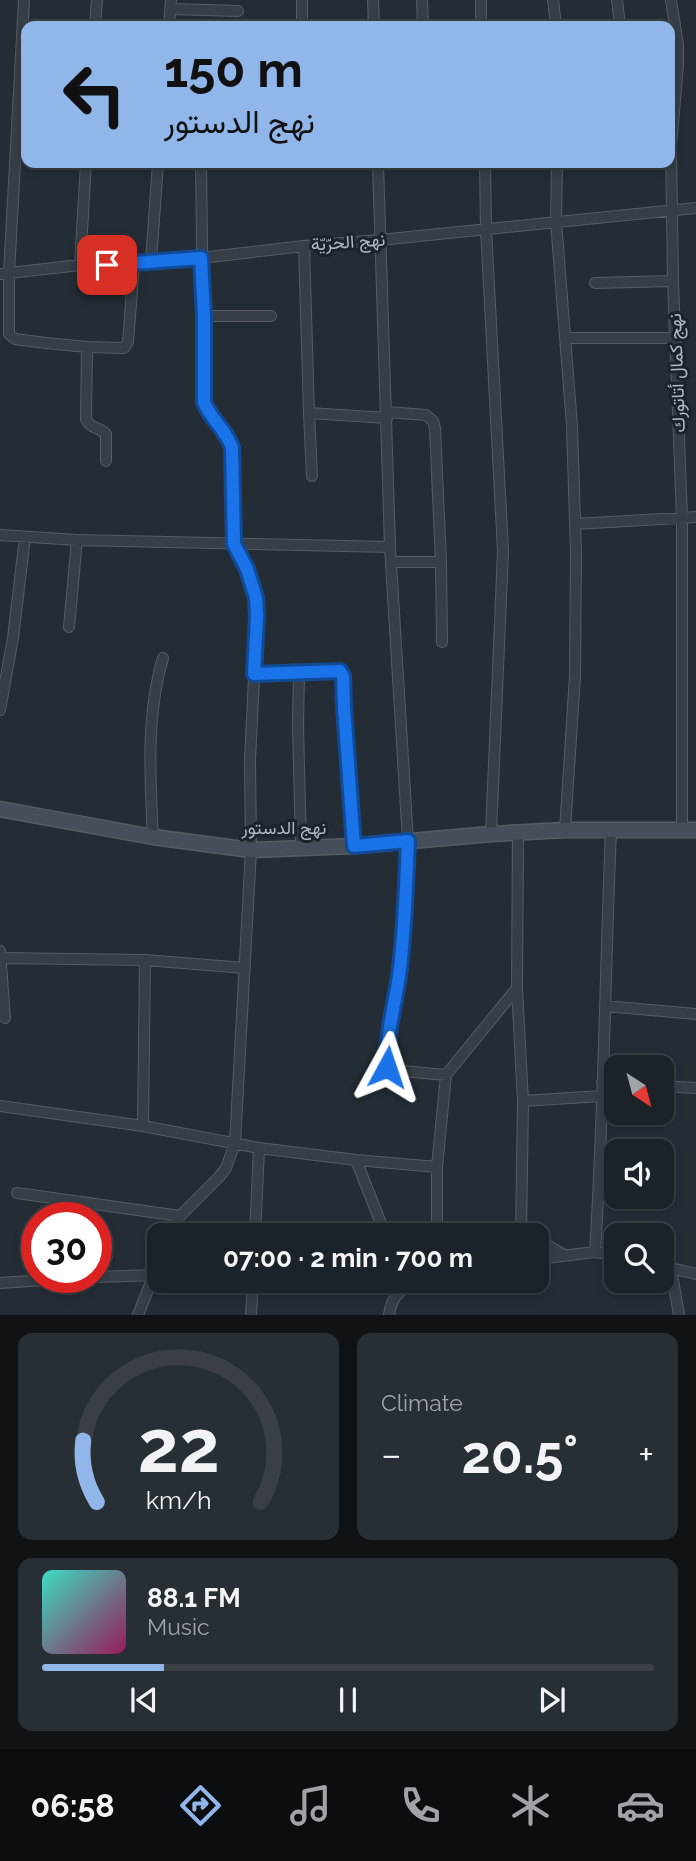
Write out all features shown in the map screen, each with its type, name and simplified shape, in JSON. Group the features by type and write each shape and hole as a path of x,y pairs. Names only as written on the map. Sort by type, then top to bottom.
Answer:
{"street":[{"path":"22,21 24,0"},
{"path":"95,21 97,0"},
{"path":"302,0 302,21"},
{"path":"373,0 374,21"},
{"path":"422,0 423,21"},
{"path":"481,0 481,21"},
{"path":"553,0 555,21"},
{"path":"617,0 619,21"},
{"name":"نهج كمال أتاتورك","path":"671,0 674,21"},
{"path":"171,4 238,10"},
{"name":"نهج كمال أتاتورك","path":"675,26 678,45 675,71"},
{"path":"21,41 4,273 8,329 12,337 121,349 127,345 134,264"},
{"path":"80,265 86,168"},
{"path":"151,262 158,168"},
{"path":"177,1223 180,1216 226,1168 235,1143 251,850 250,760 257,616 256,598 247,569 234,544 232,448 204,402 201,168"},
{"path":"378,168 390,547 408,841 403,932 386,1064 391,1070 446,1075"},
{"path":"485,168 503,551 491,834"},
{"path":"557,168 556,221 572,426 575,524 575,676 565,830"},
{"name":"نهج كمال أتاتورك","path":"671,168 689,830"},
{"name":"نهج الحرّيّة","path":"4,273 80,265 134,264 201,258 696,208"},
{"path":"304,246 312,476"},
{"path":"595,283 673,281"},
{"path":"204,316 271,316"},
{"path":"566,338 676,338"},
{"path":"87,347 86,419 89,424 106,434 106,461"},
{"path":"309,413 426,415 433,421 442,642"},
{"path":"575,524 696,517"},
{"path":"0,535 76,540 390,547"},
{"path":"0,710 13,638 25,537"},
{"path":"69,627 76,540"},
{"path":"391,562 440,562"},
{"path":"153,837 151,739 156,689 163,658"},
{"path":"254,674 338,670 342,674 354,846"},
{"path":"299,673 298,739 302,848"},
{"name":"نهج الدستور","path":"0,809 153,837 251,850 354,846 565,830 689,830"},
{"path":"595,1252 601,1153 611,831"},
{"path":"518,833 517,988 523,1101 525,1223"},
{"path":"5,1018 0,956 145,960 245,968"},
{"path":"143,1126 145,960"},
{"path":"437,1223 437,1167 446,1075 517,988"},
{"path":"605,1006 696,1014"},
{"path":"674,1087 696,1088"},
{"path":"523,1101 601,1096"},
{"path":"0,1106 143,1126 259,1148 437,1167"},
{"path":"256,1223 259,1148"},
{"path":"356,1160 381,1223"},
{"path":"17,1193 180,1216"},
{"path":"549,1246 564,1255"},
{"path":"549,1257 604,1253"},
{"path":"674,1269 696,1275"},
{"path":"112,1276 147,1275"},
{"path":"0,1283 21,1282"},
{"path":"138,1315 147,1292"},
{"path":"251,1315 252,1293"},
{"path":"389,1315 398,1293"},
{"path":"673,1293 679,1315"}],"route":[{"path":"107,265 201,258 204,402 232,448 234,544 247,569 256,598 254,674 340,671 343,676 354,846 408,841 404,919 387,1067"}]}
